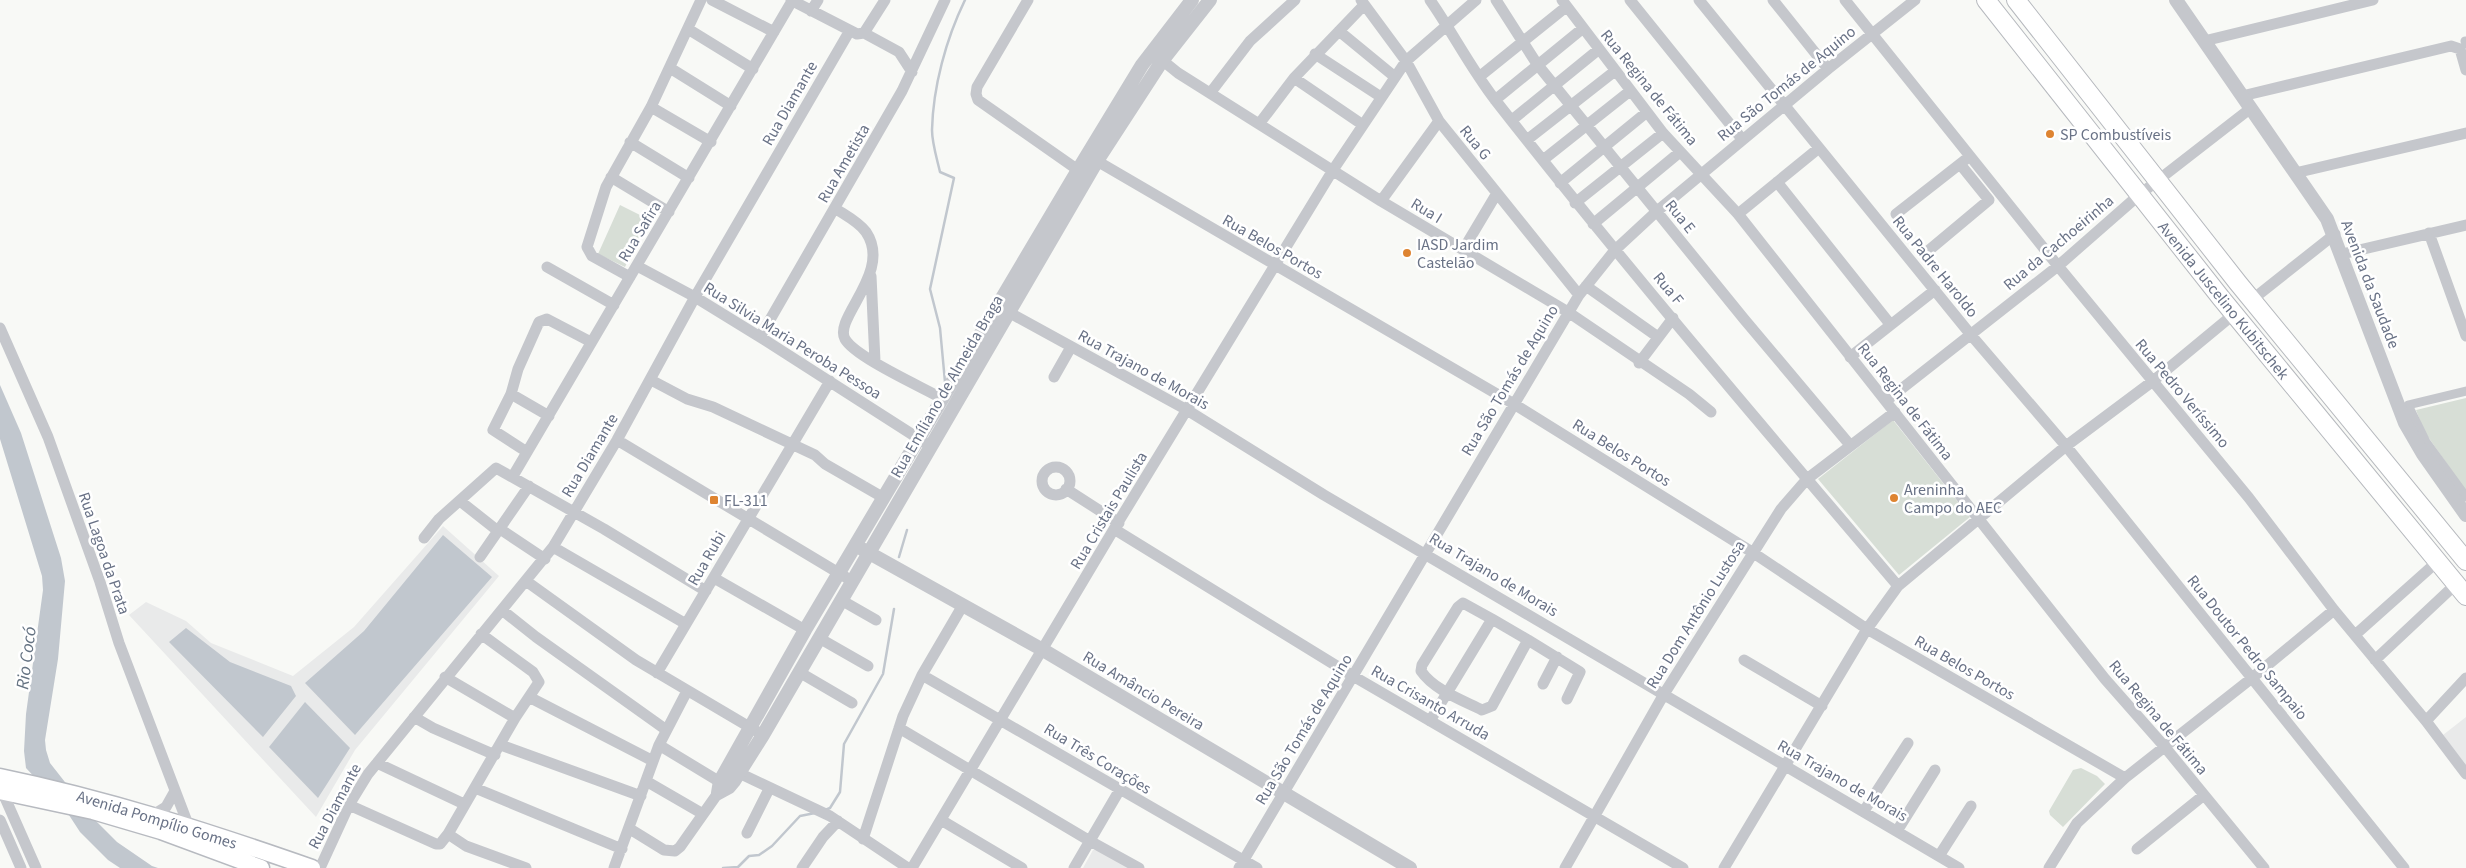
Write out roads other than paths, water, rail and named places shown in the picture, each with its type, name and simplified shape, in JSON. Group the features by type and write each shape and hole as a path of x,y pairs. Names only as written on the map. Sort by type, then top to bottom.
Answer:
{"main road":[{"name":"Avenida Juscelino Kubitschek","path":"1986,0 2234,314 2461,590"},
{"name":"Avenida Juscelino Kubitschek","path":"2016,0 2158,181 2466,561"},
{"name":"Avenida Pompílio Gomes","path":"5,786 153,815 312,868"},
{"name":"Avenida Pompílio Gomes","path":"93,804 261,868"}],"street":[{"path":"630,277 592,256 586,247 611,177 651,107 701,0"},
{"path":"712,0 774,32"},
{"path":"792,0 811,11 899,52 912,72"},
{"name":"Rua Safira","path":"513,476 711,142 792,0"},
{"path":"811,11 818,0"},
{"name":"Rua Diamante","path":"320,868 350,805 377,763 445,677 545,559 553,547 617,440 695,297 857,33 885,0"},
{"name":"Rua Ametista","path":"760,337 836,208 912,72 945,0"},
{"path":"1028,0 977,87 976,94 978,100 1077,164"},
{"name":"Rua Emíliano de Almeida Braga","path":"862,550 884,498 925,442 1010,313 1157,56 1192,0"},
{"name":"Rua Emíliano de Almeida Braga","path":"722,787 739,773 805,630 846,577 862,550 925,442 943,399 1077,164 1157,56 1210,0"},
{"path":"1211,92 1250,41 1295,0"},
{"name":"Rua F","path":"1430,0 1495,100 1560,183 1898,586"},
{"name":"Rua Cristais Paulista","path":"912,868 1116,526 1333,170 1406,61 1476,0"},
{"name":"Rua E","path":"1496,0 1522,44 1570,106 1850,445"},
{"path":"1630,0 1742,139"},
{"name":"Rua Padre Haroldo","path":"1699,0 1971,335 2066,446"},
{"path":"1773,0 1828,69"},
{"name":"Rua Pedro Veríssimo","path":"1845,0 2058,266 2249,498 2334,610 2466,774"},
{"name":"Rua São Tomás de Aquino","path":"1242,864 1568,312 1583,290 1615,250 1656,212 1742,139 1915,0"},
{"name":"Avenida da Saudade","path":"2176,0 2327,219 2335,234 2405,423 2423,454 2466,515"},
{"path":"2204,41 2373,0"},
{"path":"1259,124 1294,78 1315,54 1339,32 1363,2"},
{"name":"Rua G","path":"1363,2 1406,61 1439,121 1497,193 1583,290 1658,337"},
{"path":"1479,77 1522,44 1564,4"},
{"name":"Rua Regina de Fátima","path":"1564,4 1663,133 1738,214 2104,678 2164,746 2264,868"},
{"path":"688,29 753,70"},
{"path":"1495,100 1582,29"},
{"path":"1339,32 1394,77"},
{"path":"2242,96 2454,46 2460,49 2466,70"},
{"path":"1512,120 1598,50"},
{"path":"1315,54 1382,97"},
{"name":"Rua I","path":"1157,56 1259,124 1381,201 1568,312 1639,362 1689,394 1711,412"},
{"path":"670,68 731,106"},
{"path":"1527,140 1615,71"},
{"path":"1294,78 1363,125"},
{"path":"1543,160 1630,91"},
{"path":"651,107 711,142"},
{"name":"Rua da Cachoeirinha","path":"1886,401 2058,266 2158,181 2251,108"},
{"path":"1560,183 1647,112"},
{"path":"1381,201 1439,121"},
{"path":"1576,203 1663,133"},
{"path":"2295,173 2466,133"},
{"path":"630,142 689,178"},
{"path":"1738,214 1819,148"},
{"path":"1593,224 1680,152"},
{"path":"1896,214 1970,157"},
{"name":"Rua Belos Portos","path":"1097,161 1274,266 1514,404 1752,552 1868,629 2125,778"},
{"path":"1928,251 1990,200 1960,164"},
{"path":"611,177 669,212"},
{"path":"1777,182 1890,324"},
{"path":"1463,250 1497,193"},
{"path":"836,208 862,227 870,238 875,361"},
{"path":"2342,254 2466,224"},
{"path":"2429,233 2466,336"},
{"path":"2253,299 2335,234"},
{"name":"Rua Silvia Maria Peroba Pessoa","path":"637,266 695,297 925,442"},
{"path":"547,267 614,304"},
{"path":"871,276 843,331 849,345 943,399"},
{"path":"1850,357 1935,290"},
{"name":"Rua Trajano de Morais","path":"1010,313 1187,410 1324,495 1426,553 1959,868"},
{"path":"1724,868 1868,629 1898,586 2066,446 2153,381 2234,314"},
{"path":"1639,362 1673,318"},
{"path":"527,452 493,430 511,394 518,369 539,322 547,319 591,342"},
{"name":"Rua Lagoa da Prata","path":"0,328 48,437 100,582 118,643 189,827"},
{"path":"1054,377 1071,348"},
{"path":"651,380 687,399 713,407 815,455 825,464 884,498"},
{"name":"Rua Rubi","path":"657,673 830,381"},
{"path":"2466,391 2408,405 2430,447 2466,497"},
{"path":"511,394 549,416"},
{"name":"Rua Dom Antônio Lustosa","path":"1564,868 1664,694 1752,552 1790,496 1807,478 1895,412"},
{"path":"617,440 846,577"},
{"name":"Rua Doutor Pedro Sampaio","path":"2066,446 2404,868"},
{"path":"424,538 439,519 496,468 513,476 706,591"},
{"path":"480,557 528,486"},
{"name":"Rua Crisanto Arruda","path":"1066,489 1116,526 1353,676 1683,868"},
{"path":"460,501 499,530 545,559"},
{"path":"553,547 686,624"},
{"name":"Rua Amâncio Pereira","path":"862,550 1043,650 1410,868"},
{"path":"2355,635 2438,561"},
{"name":"Rua Emíliano de Almeida Braga","path":"630,829 670,852 680,847 799,672 841,600 846,577"},
{"path":"714,578 805,630"},
{"path":"526,581 657,673 758,731"},
{"path":"2375,660 2461,590"},
{"path":"841,600 876,620"},
{"path":"1528,640 1492,706 1488,709 1482,710 1447,692 1427,679 1421,671 1427,656 1458,607 1463,603 1558,657 1580,672 1567,699"},
{"path":"863,839 899,728 922,675 963,605"},
{"path":"502,610 536,637 666,729"},
{"path":"2049,868 2077,823 2125,778 2252,678 2334,610"},
{"path":"1430,721 1492,619"},
{"path":"350,805 426,840 440,844 448,834 515,718 540,682 536,675 481,634"},
{"path":"819,638 868,666"},
{"path":"1543,684 1558,657"},
{"path":"1744,660 1822,706"},
{"path":"799,672 852,703"},
{"name":"Rua Três Corações","path":"922,675 1242,864 1257,868"},
{"path":"445,677 515,718"},
{"path":"2426,722 2466,678"},
{"path":"614,868 630,829 659,745 687,690"},
{"path":"529,697 653,761"},
{"path":"414,716 433,728 641,796"},
{"path":"899,728 972,769 1090,841 1140,868"},
{"path":"1864,811 1908,743"},
{"path":"659,745 722,787"},
{"path":"377,763 464,804"},
{"path":"1897,831 1935,770"},
{"path":"739,773 769,789 834,818 908,868"},
{"path":"646,781 703,814"},
{"path":"5,786 36,868"},
{"path":"475,788 622,849"},
{"path":"747,833 769,789"},
{"path":"1074,868 1119,790"},
{"path":"153,815 166,807 175,791"},
{"path":"2137,849 2204,795"},
{"path":"1939,856 1971,806"},
{"path":"802,868 834,818"},
{"path":"941,820 1022,868"},
{"path":"0,822 22,868"},
{"path":"448,834 466,846 526,868"}],"waterway":[{"path":"945,382 940,328 930,289 954,178 940,172 932,130 935,97 946,47 965,0"},
{"path":"899,557 907,530"},
{"path":"825,810 830,808 840,792 844,744 883,674 894,609"},
{"path":"723,868 738,867 749,856 759,855 772,846 800,816 815,813"}],"place":[{"name":"SP Combustíveis","path":"2050,134"},
{"name":"IASD Jardim Castelão","path":"1407,253"},
{"name":"Areninha Campo do AEC","path":"1894,498"},
{"name":"FL-311","path":"714,500"}],"water label":[{"name":"Rio Cocó","path":"26,658"}]}
